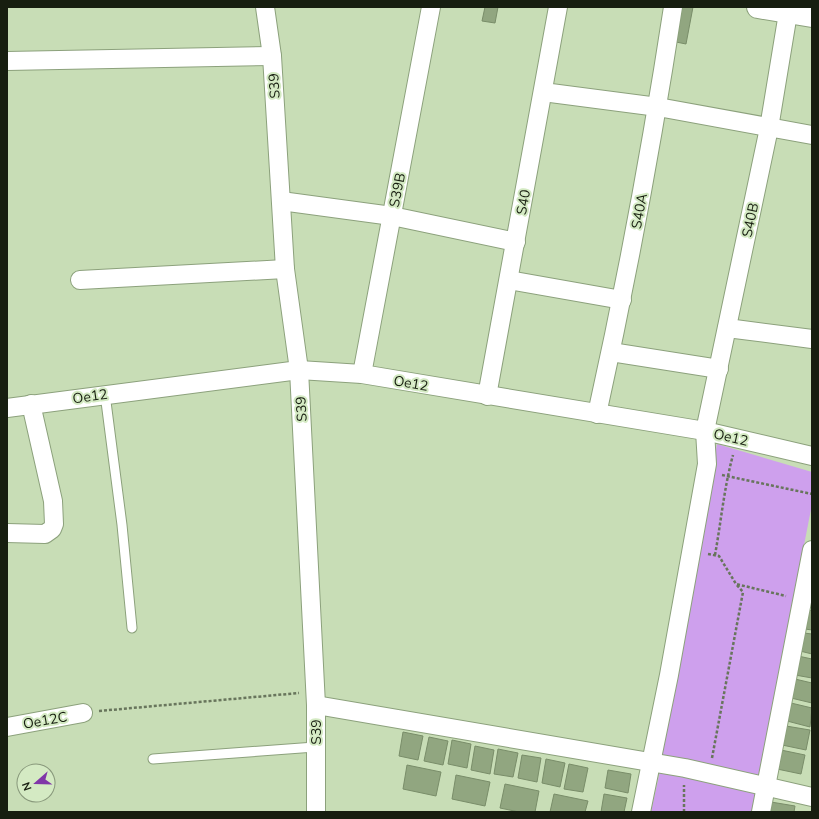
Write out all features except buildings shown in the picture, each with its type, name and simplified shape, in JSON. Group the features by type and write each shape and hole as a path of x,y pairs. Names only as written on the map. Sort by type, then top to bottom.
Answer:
{"street":[{"name":"S39","path":"265,7 272,56 285,269 299,370 315,699 316,812"},
{"name":"S39B","path":"362,374 431,7"},
{"name":"S40","path":"488,396 558,7"},
{"name":"S40A","path":"598,414 622,300 658,107 673,7"},
{"path":"758,7 788,10 812,16"},
{"name":"S40B","path":"641,812 669,675 707,464 705,431 770,128 788,10"},
{"path":"7,61 272,56"},
{"path":"543,92 658,107 812,135"},
{"path":"281,200 392,216 516,242"},
{"path":"80,280 285,269"},
{"path":"509,280 622,300"},
{"path":"727,328 812,339"},
{"path":"611,352 719,369"},
{"name":"Oe12","path":"7,408 105,394 299,370 362,374 705,431 812,456"},
{"path":"7,533 45,534 52,529 55,519 31,404"},
{"path":"761,812 812,550"},
{"path":"315,699 650,763 685,768 812,797"},
{"name":"Oe12C","path":"7,727 83,713"}],"lane":[{"path":"105,394 122,525 132,628"},
{"path":"153,759 315,746"}],"path":[{"path":"715,555 728,476 737,439"},
{"path":"728,476 812,494"},
{"path":"691,552 719,556 736,584 743,592 709,774"},
{"path":"736,584 802,600"},
{"path":"83,713 315,699"},
{"path":"684,812 685,768"}],"shaded area":[{"path":"717,444 812,472 812,504 759,777 662,756"},
{"path":"660,771 757,794 753,812 651,812"}]}
